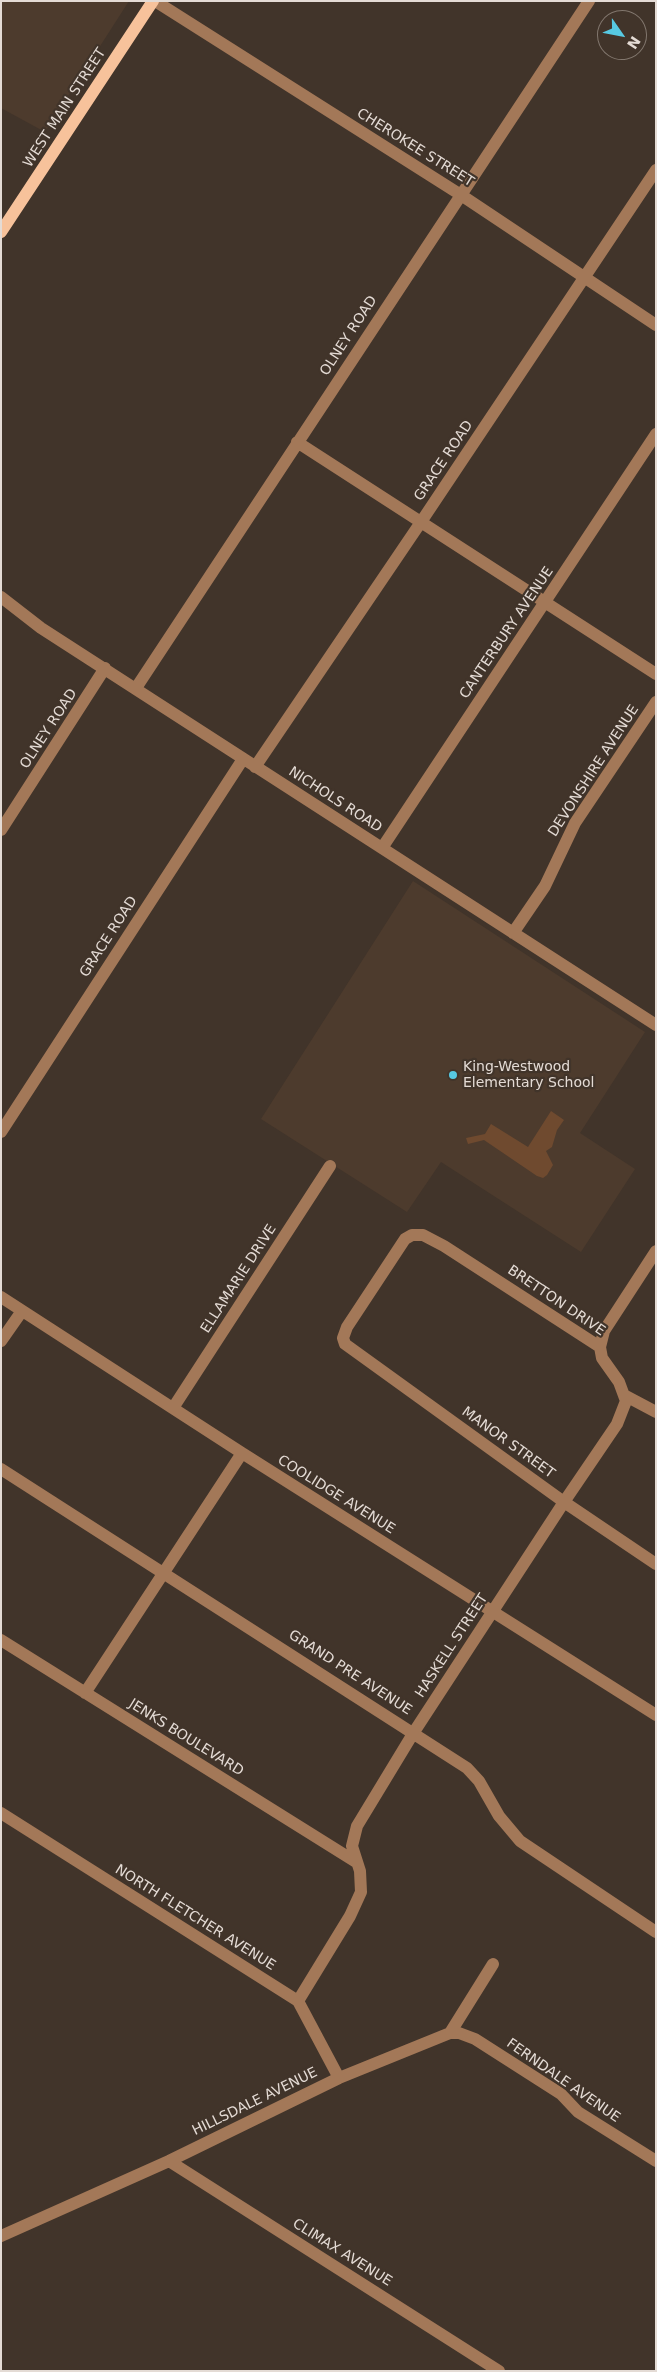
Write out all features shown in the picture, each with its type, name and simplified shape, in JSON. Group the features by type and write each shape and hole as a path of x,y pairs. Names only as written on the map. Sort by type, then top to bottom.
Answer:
{"main road":[{"name":"WEST MAIN STREET","path":"1,232 154,1"}],"street":[{"name":"CHEROKEE STREET","path":"154,1 460,195 656,325"},
{"name":"OLNEY ROAD","path":"136,688 589,1"},
{"name":"GRACE ROAD","path":"255,767 656,170"},
{"name":"CANTERBURY AVENUE","path":"382,848 656,434"},
{"path":"298,442 656,674"},
{"name":"NICHOLS ROAD","path":"1,597 25,617 656,1026"},
{"name":"OLNEY ROAD","path":"1,830 105,668"},
{"name":"DEVONSHIRE AVENUE","path":"513,933 544,886 575,824 656,702"},
{"name":"GRACE ROAD","path":"1,1132 243,758"},
{"name":"ELLAMARIE DRIVE","path":"173,1408 330,1166"},
{"name":"MANOR STREET","path":"419,1235 412,1235 400,1244 347,1327 343,1338 345,1344 564,1502 656,1564"},
{"name":"BRETTON DRIVE","path":"419,1235 444,1246 600,1347 602,1358 619,1382 624,1395"},
{"path":"600,1347 604,1331 654,1256"},
{"name":"COOLIDGE AVENUE","path":"1,1298 656,1715"},
{"path":"1,1341 22,1311"},
{"path":"624,1395 656,1412"},
{"name":"HASKELL STREET","path":"298,2001 350,1916 361,1892 360,1871 352,1846 357,1826 414,1732 621,1416 626,1401 624,1395"},
{"path":"85,1693 242,1453"},
{"name":"GRAND PRE AVENUE","path":"1,1469 414,1732 467,1768 479,1781 499,1816 520,1841 656,1932"},
{"name":"JENKS BOULEVARD","path":"1,1640 356,1862"},
{"name":"NORTH FLETCHER AVENUE","path":"1,1814 298,2001 339,2078"},
{"path":"450,2033 493,1964"},
{"name":"HILLSDALE AVENUE","path":"1,2236 168,2161 339,2078 450,2033"},
{"name":"FERNDALE AVENUE","path":"450,2033 459,2033 475,2039 561,2094 578,2112 656,2161"},
{"name":"CLIMAX AVENUE","path":"168,2161 499,2371"}],"shaded area":[{"path":"1,1 129,1 45,132 1,108"},
{"name":"King-Westwood Elementary School","path":"413,881 645,1032 580,1133 635,1169 581,1252 441,1162 407,1212 261,1119"},
{"path":"551,1111 564,1120 557,1130 552,1147 546,1151 553,1165 543,1178 537,1176 484,1140 468,1144 466,1138 485,1134 491,1124 528,1147"}],"place":[{"name":"King-Westwood Elementary School","path":"453,1075"}]}
